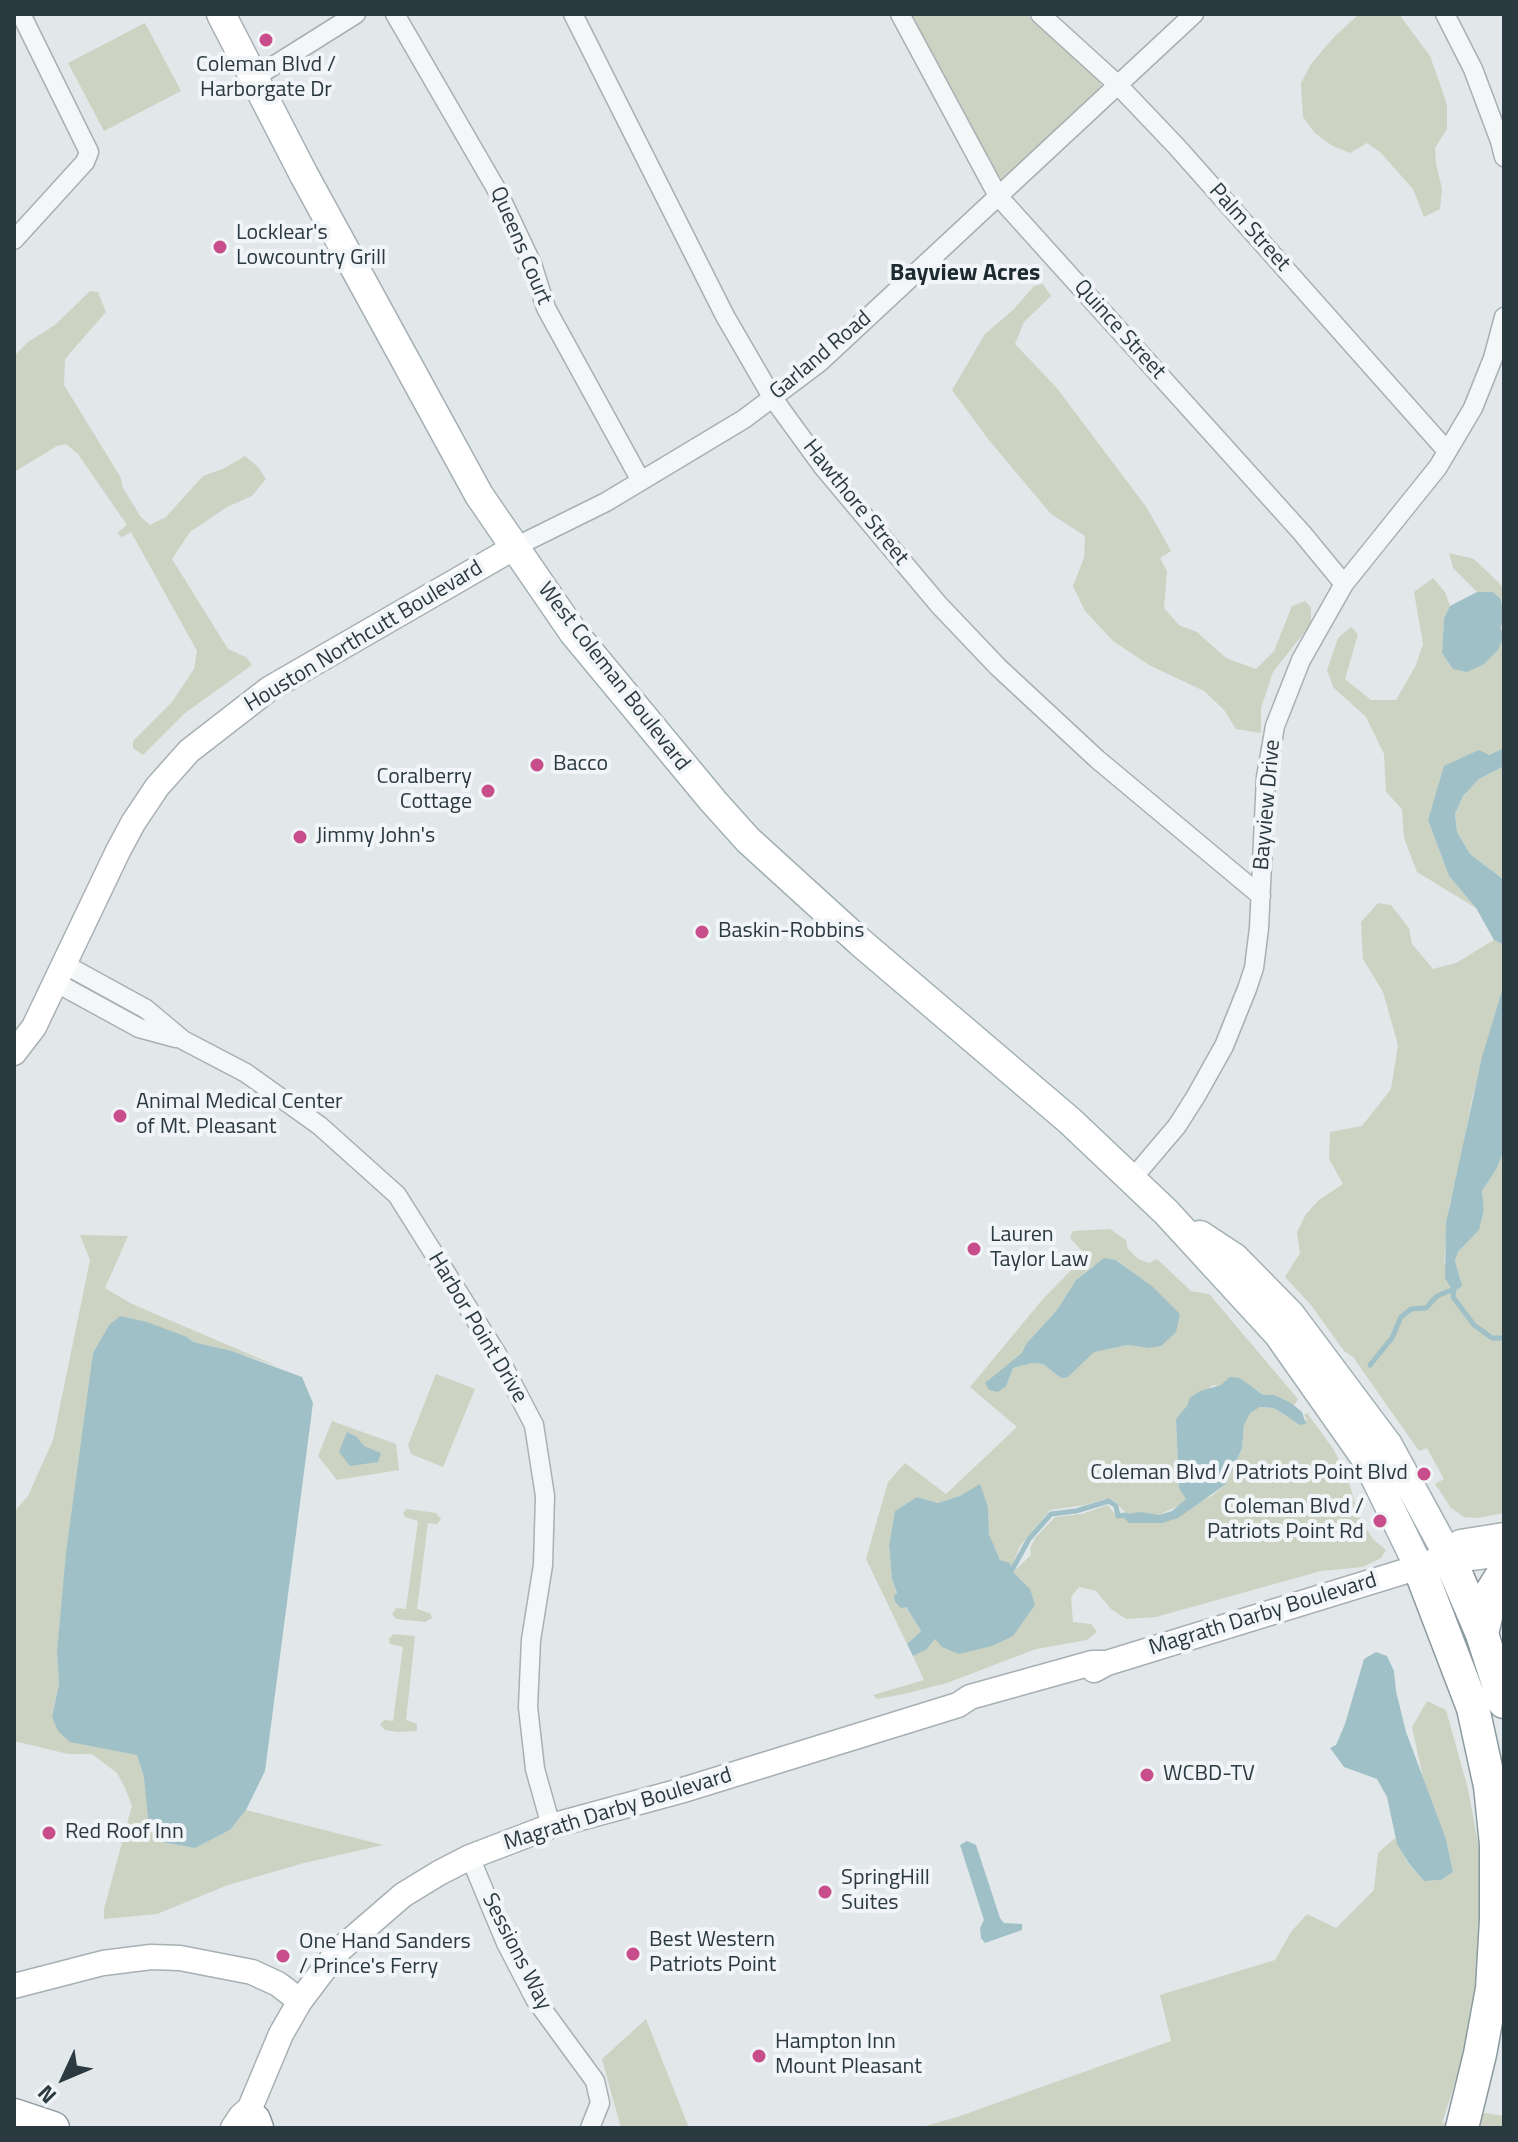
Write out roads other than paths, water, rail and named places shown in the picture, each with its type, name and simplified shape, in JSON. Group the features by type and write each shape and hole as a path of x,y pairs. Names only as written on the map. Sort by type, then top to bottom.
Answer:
{"highway":[{"path":"1433,1561 1482,1634 1504,1702"},
{"path":"1433,1561 1473,1708 1490,1786 1496,1844 1492,1989 1464,2121"},
{"path":"1482,1634 1492,1591 1504,1572"},
{"path":"14,2115 53,2128"}],"main road":[{"name":"West Coleman Boulevard","path":"221,14 479,495 573,632 748,840 860,942 1070,1121 1166,1212 1278,1334 1433,1561"},
{"name":"Houston Northcutt Boulevard","path":"14,1053 34,1027 133,823 157,787 189,751 269,689 515,547"},
{"path":"1433,1561 1460,1542 1504,1535"},
{"path":"1433,1561 1504,1554"},
{"name":"Magrath Darby Boulevard","path":"250,2122 281,2034 300,2001 337,1952 403,1895 470,1857 551,1826 613,1811 958,1705 970,1697 1092,1663 1107,1663 1433,1561"},
{"path":"14,1986 103,1963 151,1957 180,1958 252,1972 278,1984 300,2001"}],"street":[{"path":"14,240 85,162 89,152 21,14"},
{"path":"254,78 356,14"},
{"name":"Queens Court","path":"395,14 498,192 532,264 546,308 641,481"},
{"name":"Hawthore Street","path":"573,14 706,283 772,397 823,467 939,605 998,667 1097,759 1261,896"},
{"name":"Quince Street","path":"900,14 998,196 1292,521 1344,584"},
{"name":"Palm Street","path":"1040,14 1117,84 1177,147 1447,451"},
{"name":"Garland Road","path":"515,547 606,502 744,419 820,362 1194,14"},
{"path":"1445,14 1473,69 1504,157"},
{"name":"Bayview Drive","path":"1132,1179 1177,1126 1224,1046 1254,968 1261,896 1266,777 1275,726 1301,660 1344,584 1438,467 1473,408 1493,358 1504,317"},
{"name":"Harbor Point Drive","path":"60,973 139,1028 183,1040 246,1073 320,1126 397,1195 497,1354 534,1425 545,1496 543,1565 531,1640 528,1707 535,1769 551,1826"},
{"name":"Sessions Way","path":"470,1857 506,1943 535,1999 595,2081 600,2103 590,2128"}],"water":[{"path":"1477,592 1493,592 1501,599 1504,621 1500,627 1504,636 1498,650 1484,664 1467,672 1453,669 1442,653 1444,618 1450,606"},
{"path":"1504,748 1504,766 1479,779 1463,796 1455,814 1457,832 1470,854 1504,880 1504,945 1494,940 1476,908 1449,876 1428,820 1444,766 1479,750 1489,755"},
{"path":"1504,984 1504,1150 1482,1191 1484,1210 1479,1230 1458,1252 1455,1261 1462,1286 1456,1290 1445,1278 1446,1223 1482,1057"},
{"path":"1104,1258 1116,1260 1153,1287 1180,1314 1176,1332 1161,1346 1128,1345 1094,1352 1068,1377 1061,1378 1043,1364 1032,1363 1013,1368 1006,1386 998,1392 989,1390 985,1383 1022,1353 1026,1344 1057,1310 1076,1280"},
{"path":"120,1316 147,1322 193,1342 232,1351 302,1377 313,1403 265,1771 246,1810 230,1830 195,1848 162,1842 149,1826 144,1778 137,1755 70,1742 58,1731 52,1717 59,1684 57,1652 66,1553 93,1353 109,1325"},
{"path":"1230,1377 1240,1378 1263,1395 1274,1395 1291,1403 1302,1412 1306,1424 1300,1425 1274,1408 1260,1407 1250,1413 1244,1425 1242,1448 1226,1484 1178,1518 1162,1523 1129,1523 1121,1515 1141,1512 1159,1515 1172,1511 1186,1499 1179,1488 1176,1419 1190,1398 1200,1391 1221,1385"},
{"path":"347,1432 357,1437 364,1446 381,1453 378,1462 350,1466 339,1452"},
{"path":"980,1484 988,1507 989,1534 1000,1560 1010,1563 1012,1571 1030,1589 1035,1605 1013,1636 992,1646 959,1654 942,1647 935,1639 926,1650 913,1656 907,1644 921,1631 906,1607 901,1608 895,1602 894,1595 897,1593 892,1579 889,1545 895,1511 917,1497 938,1503 962,1495"},
{"path":"1376,1652 1387,1656 1394,1671 1406,1732 1446,1839 1453,1872 1441,1880 1424,1881 1410,1865 1397,1844 1387,1797 1377,1779 1344,1767 1330,1748 1336,1745 1345,1724 1364,1659"},
{"path":"967,1841 976,1845 1000,1918 1004,1923 1022,1924 1022,1930 985,1943 981,1938 980,1928 984,1920 960,1845"}],"waterway":[{"path":"1370,1365 1392,1338 1401,1317 1411,1309 1426,1308 1437,1296 1454,1289 1453,1297 1474,1325 1492,1338 1504,1338"},
{"path":"1012,1570 1029,1539 1051,1514 1076,1511 1109,1501 1116,1506 1118,1516 1126,1515"}],"place":[{"name":"Coleman Blvd / Harborgate Dr","path":"266,40"},
{"name":"Locklear's Lowcountry Grill","path":"220,247"},
{"name":"Bacco","path":"537,765"},
{"name":"Coralberry Cottage","path":"488,791"},
{"name":"Jimmy John's","path":"300,837"},
{"name":"Baskin-Robbins","path":"702,932"},
{"name":"Animal Medical Center of Mt. Pleasant","path":"120,1116"},
{"name":"Lauren Taylor Law","path":"974,1249"},
{"name":"Coleman Blvd / Patriots Point Blvd","path":"1424,1474"},
{"name":"Coleman Blvd / Patriots Point Rd","path":"1380,1521"},
{"name":"WCBD-TV","path":"1147,1775"},
{"name":"Red Roof Inn","path":"49,1833"},
{"name":"SpringHill Suites","path":"825,1892"},
{"name":"Best Western Patriots Point","path":"633,1954"},
{"name":"One Hand Sanders / Prince's Ferry","path":"283,1956"},
{"name":"Hampton Inn Mount Pleasant","path":"759,2056"}],"district":[{"name":"Bayview Acres","path":"965,274"}]}
